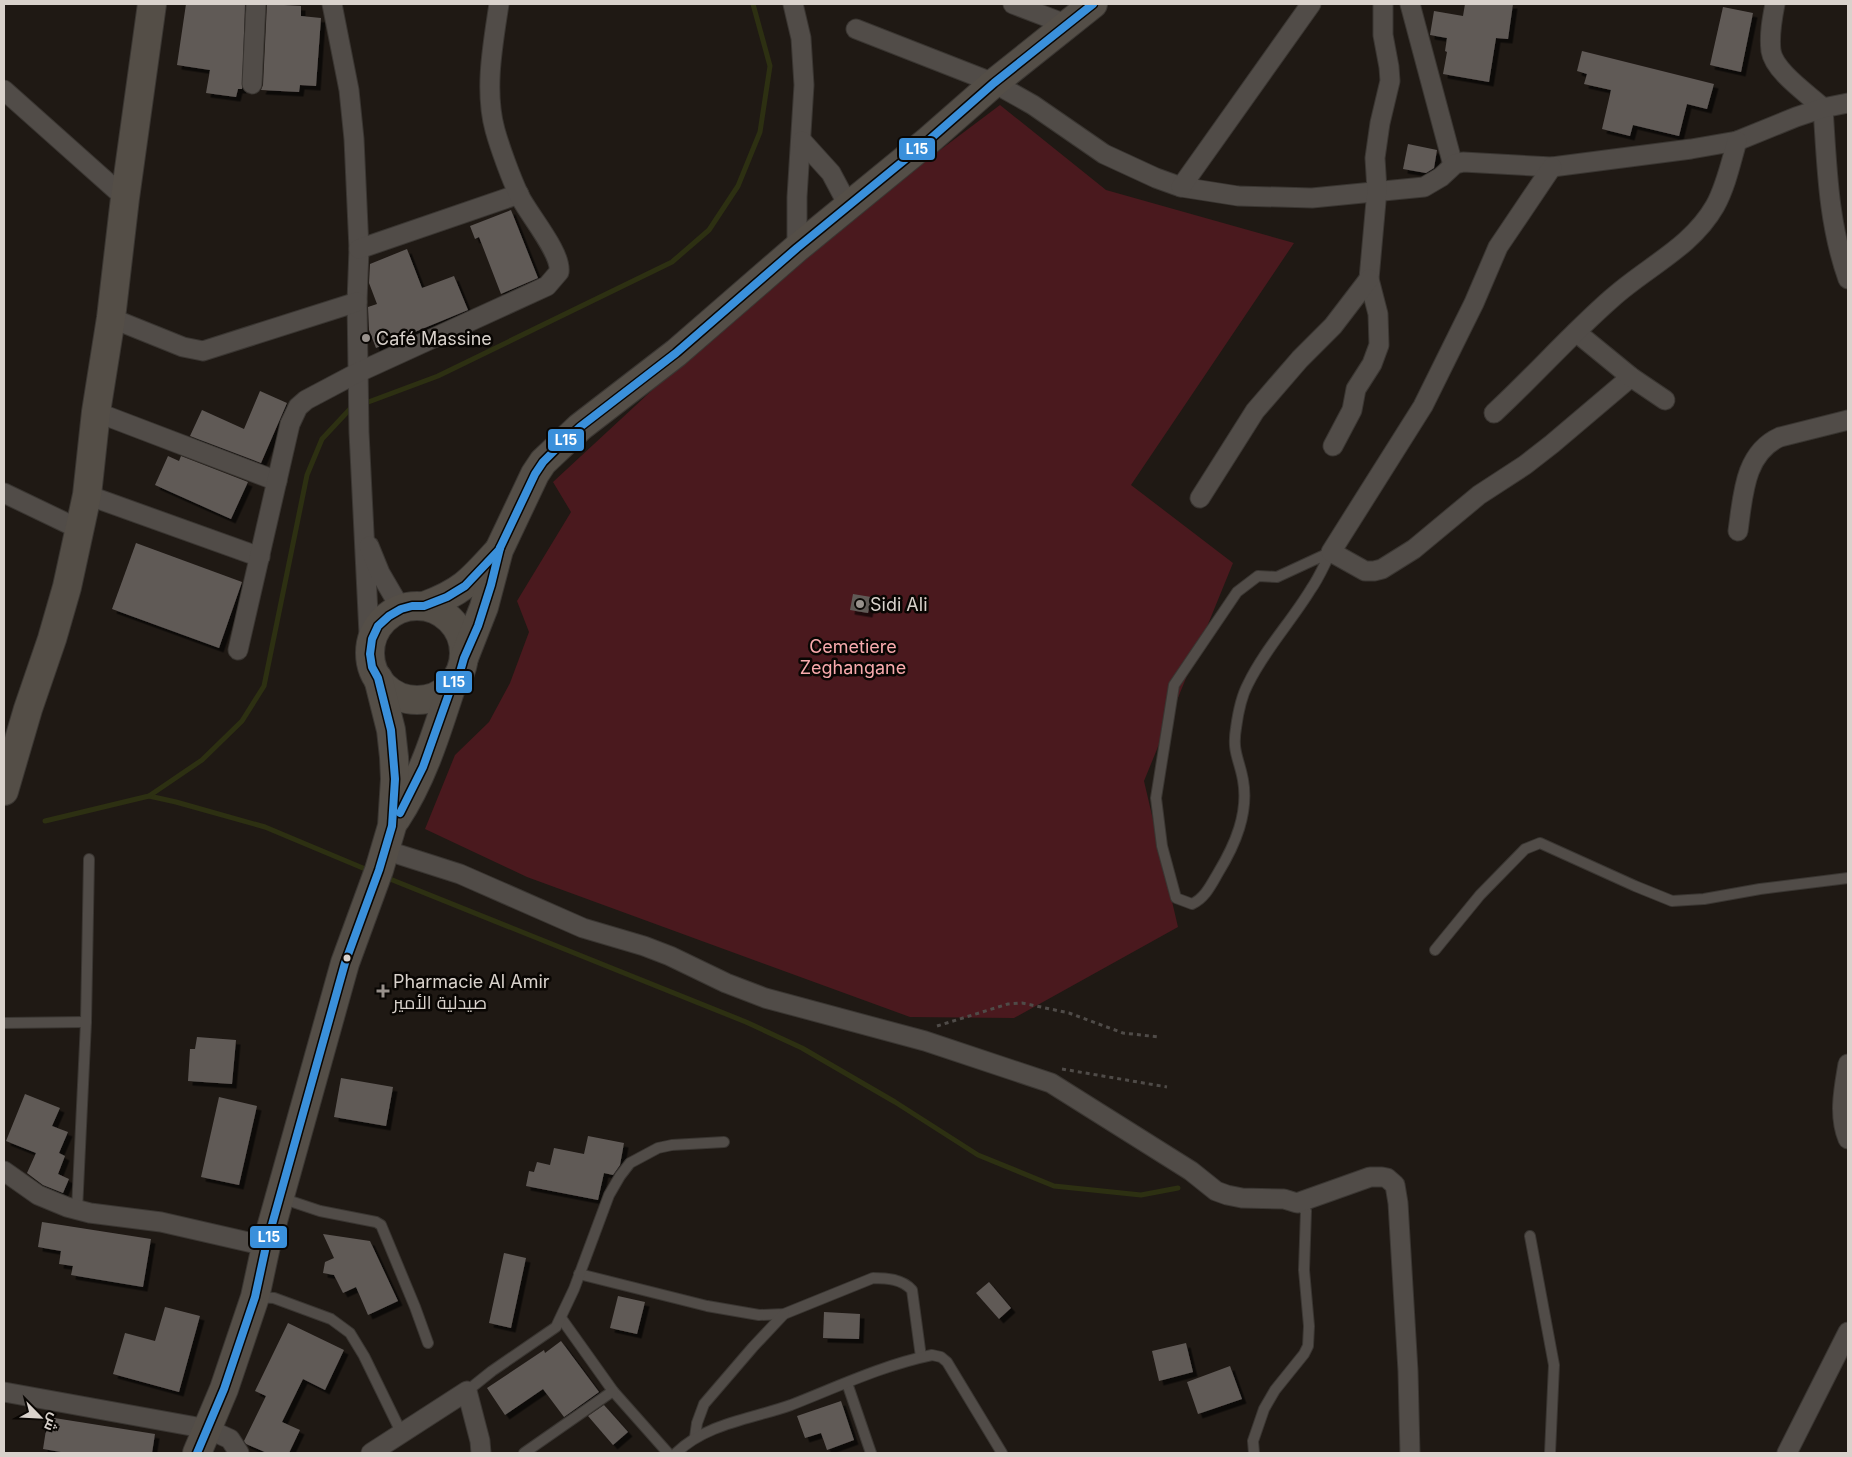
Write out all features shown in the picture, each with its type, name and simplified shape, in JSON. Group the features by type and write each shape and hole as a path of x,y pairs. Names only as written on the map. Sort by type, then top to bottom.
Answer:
{"main road":[{"path":"4,791 28,709 55,630 87,495 96,412 111,318 125,198 152,4"},
{"path":"197,1453 224,1389 255,1297 266,1246 345,963 385,849 422,769 452,685 460,672 484,607 499,550 534,474 543,462 580,427 676,353 796,248 929,140 994,83 1094,4"},
{"path":"385,849 395,780 394,757 391,730 374,666 372,639 378,626 389,616 412,607 448,597 465,586 499,550"},
{"path":"412,607 435,609 446,615 454,624 462,640 464,658"},
{"path":"374,666 387,689 399,696 413,700 427,699 441,694 452,685"}],"street":[{"path":"252,84 256,4"},
{"path":"332,4 349,90 354,139 359,249 357,302 359,432 364,534 374,666"},
{"path":"238,650 290,424 298,407 306,400 546,286 560,269 558,259 519,194 496,132 492,115 491,74 498,4"},
{"path":"793,4 801,38 804,70 796,248"},
{"path":"1013,4 1068,25"},
{"path":"1181,187 1311,4"},
{"path":"1333,446 1352,410 1356,389 1372,364 1379,345 1378,314 1369,279 1377,190 1376,158 1378,136 1390,82 1383,35 1382,4"},
{"path":"1410,4 1453,165"},
{"path":"1775,4 1770,40 1773,57 1781,70 1823,108 1830,208 1835,237 1848,279"},
{"path":"856,29 994,83 1033,105 1104,154 1156,178 1181,187 1238,196 1312,198 1377,190 1424,187 1441,177 1453,165 1463,162 1552,167 1737,141 1796,116 1847,99"},
{"path":"4,90 125,198"},
{"path":"802,141 831,174 848,205"},
{"path":"1494,413 1612,298 1670,255 1701,226 1716,205 1737,141"},
{"path":"1552,167 1498,247 1474,303 1423,406 1331,552 1365,571 1382,569 1414,550 1479,495 1525,465 1631,376"},
{"path":"359,249 519,194"},
{"path":"1200,498 1255,411 1300,359 1333,326 1369,279"},
{"path":"111,318 182,346 203,351 357,302"},
{"path":"1576,332 1631,376 1665,400"},
{"path":"96,412 277,481"},
{"path":"1738,531 1745,484 1756,457 1762,448 1770,442 1788,435 1848,420"},
{"path":"4,493 79,529"},
{"path":"87,495 260,556"},
{"path":"364,534 380,573 412,607"},
{"path":"385,849 460,874 583,928 626,940 670,956 720,980 765,998 906,1036 1051,1083 1184,1166 1216,1191 1242,1198 1284,1199 1297,1203 1370,1177 1388,1178 1395,1185 1398,1203 1408,1371 1410,1453"},
{"path":"1848,1064 1843,1106 1848,1139"},
{"path":"4,1171 38,1195 56,1204 77,1210 161,1222 266,1246"},
{"path":"1787,1453 1848,1332"},
{"path":"379,1451 467,1391 480,1441 481,1453"},
{"path":"4,1392 208,1429 230,1439 239,1453"}],"lane":[{"path":"1331,552 1312,588 1268,648 1247,685 1239,710 1234,748 1243,780 1244,806 1242,823 1226,860 1201,900 1192,904 1176,898 1162,846 1156,798 1174,685 1237,592 1258,576 1277,578 1331,552"},
{"path":"1435,950 1480,895 1524,849 1540,843 1672,901 1704,899 1760,888 1848,878"},
{"path":"77,1210 86,1022 89,859"},
{"path":"4,1023 86,1022"},
{"path":"467,1391 499,1366 550,1333 556,1327 579,1274 609,1195 630,1163 658,1148 672,1145 724,1142"},
{"path":"280,1198 320,1212 380,1224 383,1227 428,1343"},
{"path":"1254,1453 1253,1441 1264,1409 1275,1390 1304,1354 1309,1339 1304,1270 1306,1211 1297,1203"},
{"path":"1530,1236 1554,1365 1550,1453"},
{"path":"579,1274 707,1306 759,1315 784,1314 873,1278 900,1281 908,1285 912,1290 921,1357"},
{"path":"255,1297 274,1298 331,1319 350,1334 364,1356 402,1434"},
{"path":"696,1437 697,1423 704,1404 752,1347 784,1314"},
{"path":"561,1318 613,1392 668,1453"},
{"path":"676,1453 696,1437 720,1426 789,1406 921,1357 938,1355 948,1362 1002,1453"},
{"path":"847,1383 872,1453"},
{"path":"524,1453 613,1392"}],"path":[{"path":"906,1036 1008,1004 1022,1003 1069,1013 1122,1033 1159,1037"},
{"path":"1057,1068 1167,1087"}],"green space":[{"name":"Cemetiere Zeghangane","path":"1000,105 1106,190 1294,243 1131,485 1233,563 1144,781 1178,927 1014,1018 910,1017 527,877 425,829 455,755 489,722 510,683 529,632 517,601 571,512 553,482 757,293 859,211"}],"building":[{"path":"186,4 245,4 242,89 238,89 236,97 206,93 210,70 177,65"},
{"path":"267,4 301,6 301,16 321,18 316,86 300,85 299,92 261,90 263,85"},
{"path":"1465,4 1513,4 1508,39 1496,38 1489,82 1443,74 1447,52 1445,51 1447,38 1430,35 1434,11 1463,16"},
{"path":"1723,7 1753,13 1741,72 1710,65"},
{"path":"1582,51 1714,84 1707,109 1687,104 1679,136 1633,125 1630,136 1602,129 1611,90 1584,84 1587,74 1577,71"},
{"path":"1408,144 1437,150 1434,168 1426,173 1403,169"},
{"path":"511,210 538,278 501,294 479,237 475,239 470,226"},
{"path":"407,249 422,288 454,276 468,310 376,348 369,330 368,307 377,304 369,283 370,264"},
{"path":"260,391 287,403 261,463 190,436 202,410 244,429"},
{"path":"168,456 179,461 181,456 248,482 231,519 155,485"},
{"path":"136,543 242,582 219,648 112,609"},
{"name":"Sidi Ali","path":"853,594 871,597 868,613 850,610"},
{"path":"197,1037 236,1040 232,1084 188,1081 190,1049 195,1049"},
{"path":"341,1078 393,1087 386,1126 334,1117"},
{"path":"25,1094 60,1108 52,1126 68,1132 59,1153 65,1156 58,1174 69,1179 63,1193 43,1185 27,1173 36,1153 6,1141"},
{"path":"219,1097 257,1106 239,1185 201,1177"},
{"path":"588,1136 624,1143 620,1165 613,1175 604,1173 598,1200 526,1186 529,1171 534,1172 537,1162 550,1165 554,1148 584,1154"},
{"path":"42,1222 151,1239 143,1287 71,1275 73,1266 59,1264 61,1251 38,1247"},
{"path":"323,1234 370,1241 398,1301 368,1315 356,1287 343,1293 334,1275 323,1273 325,1262 334,1258"},
{"path":"504,1253 526,1258 511,1328 489,1323"},
{"path":"989,1282 1011,1308 999,1319 976,1293"},
{"path":"618,1296 645,1302 637,1334 610,1328"},
{"path":"165,1307 200,1316 179,1392 113,1374 125,1333 155,1341"},
{"path":"824,1312 860,1314 859,1339 823,1338"},
{"path":"288,1323 344,1350 325,1390 303,1379 282,1422 300,1430 289,1453 267,1453 246,1444 244,1441 266,1396 255,1391"},
{"path":"561,1341 599,1392 564,1417 543,1389 505,1415 487,1388 544,1350 545,1353"},
{"path":"1186,1343 1193,1372 1159,1381 1152,1351"},
{"path":"1230,1366 1242,1399 1198,1414 1187,1382"},
{"path":"841,1401 854,1440 827,1450 821,1433 805,1438 797,1416"},
{"path":"604,1405 628,1432 613,1445 588,1416"},
{"path":"48,1417 155,1434 152,1453 67,1453 43,1449"}],"waterway":[{"path":"363,404 438,376 672,262 709,230 738,186 760,132 770,66 753,4"},
{"path":"45,821 149,796 202,760 242,721 264,686 307,475 322,439 350,409 355,407"},
{"path":"149,796 265,827 370,871"},
{"path":"385,877 746,1022 802,1048 895,1102 978,1155 1054,1186 1141,1195 1178,1188"}],"transit line":[{"name":"L15","path":"197,1453 224,1389 255,1297 266,1246 345,963 379,870 392,826 395,779 391,730 378,678 372,667 370,654 372,639 378,626 389,616 401,609 412,606 424,606 447,597 465,586 499,550 535,474 543,462 555,450 580,427 676,353 797,248 929,140 994,83 1093,4"},
{"name":"L15","path":"400,813 423,767 452,685 460,672 478,626 500,548"}],"place":[{"name":"Café Massine","path":"366,338"},
{"name":"Sidi Ali","path":"860,604"},
{"name":"Pharmacie Al Amir صيدلية الأمير","path":"383,991"}]}
